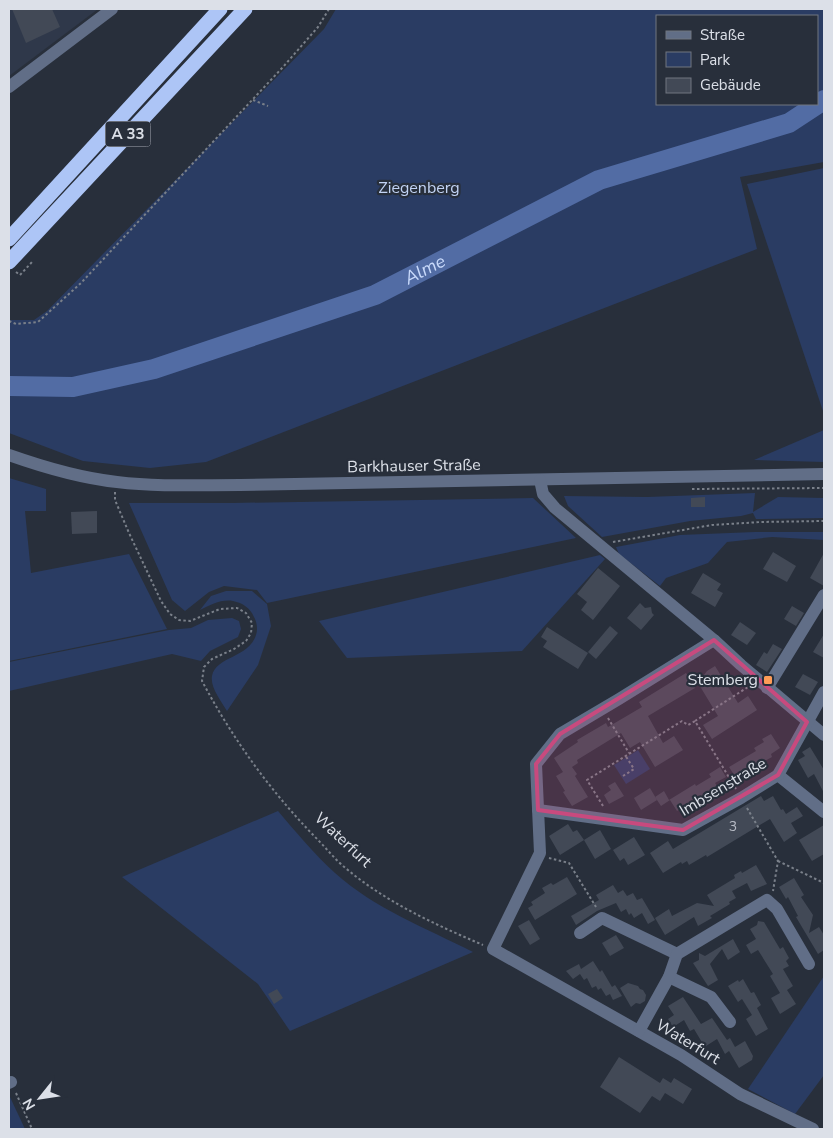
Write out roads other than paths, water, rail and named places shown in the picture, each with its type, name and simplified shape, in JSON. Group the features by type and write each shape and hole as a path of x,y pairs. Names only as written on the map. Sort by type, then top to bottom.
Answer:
{"highway":[{"name":"A 33","path":"9,239 220,9"},
{"name":"A 33","path":"10,261 245,9"}],"street":[{"path":"9,87 112,9"},
{"name":"Barkhauser Straße","path":"9,455 58,470 116,482 162,485 824,474"},
{"path":"540,480 543,494 555,508 714,640 824,736"},
{"path":"763,684 824,594"},
{"path":"538,810 536,764 560,734 714,640"},
{"name":"Imbsenstraße","path":"538,810 683,830 778,775 824,692"},
{"path":"778,775 824,812"},
{"name":"Waterfurt","path":"538,810 540,853 493,949 681,1055 740,1094 813,1129"},
{"path":"639,1031 669,976 677,954 767,900 777,909 809,964"},
{"path":"580,933 602,918 677,954"},
{"path":"669,976 711,997 730,1022"}],"waterway":[{"name":"Alme","path":"818,104 824,100"},
{"name":"Alme","path":"9,386 73,387 154,369 375,295 599,180 789,123 816,105"}],"place":[{"name":"Stemberg","path":"768,680"}],"park label":[{"name":"Ziegenberg","path":"419,188"}]}
